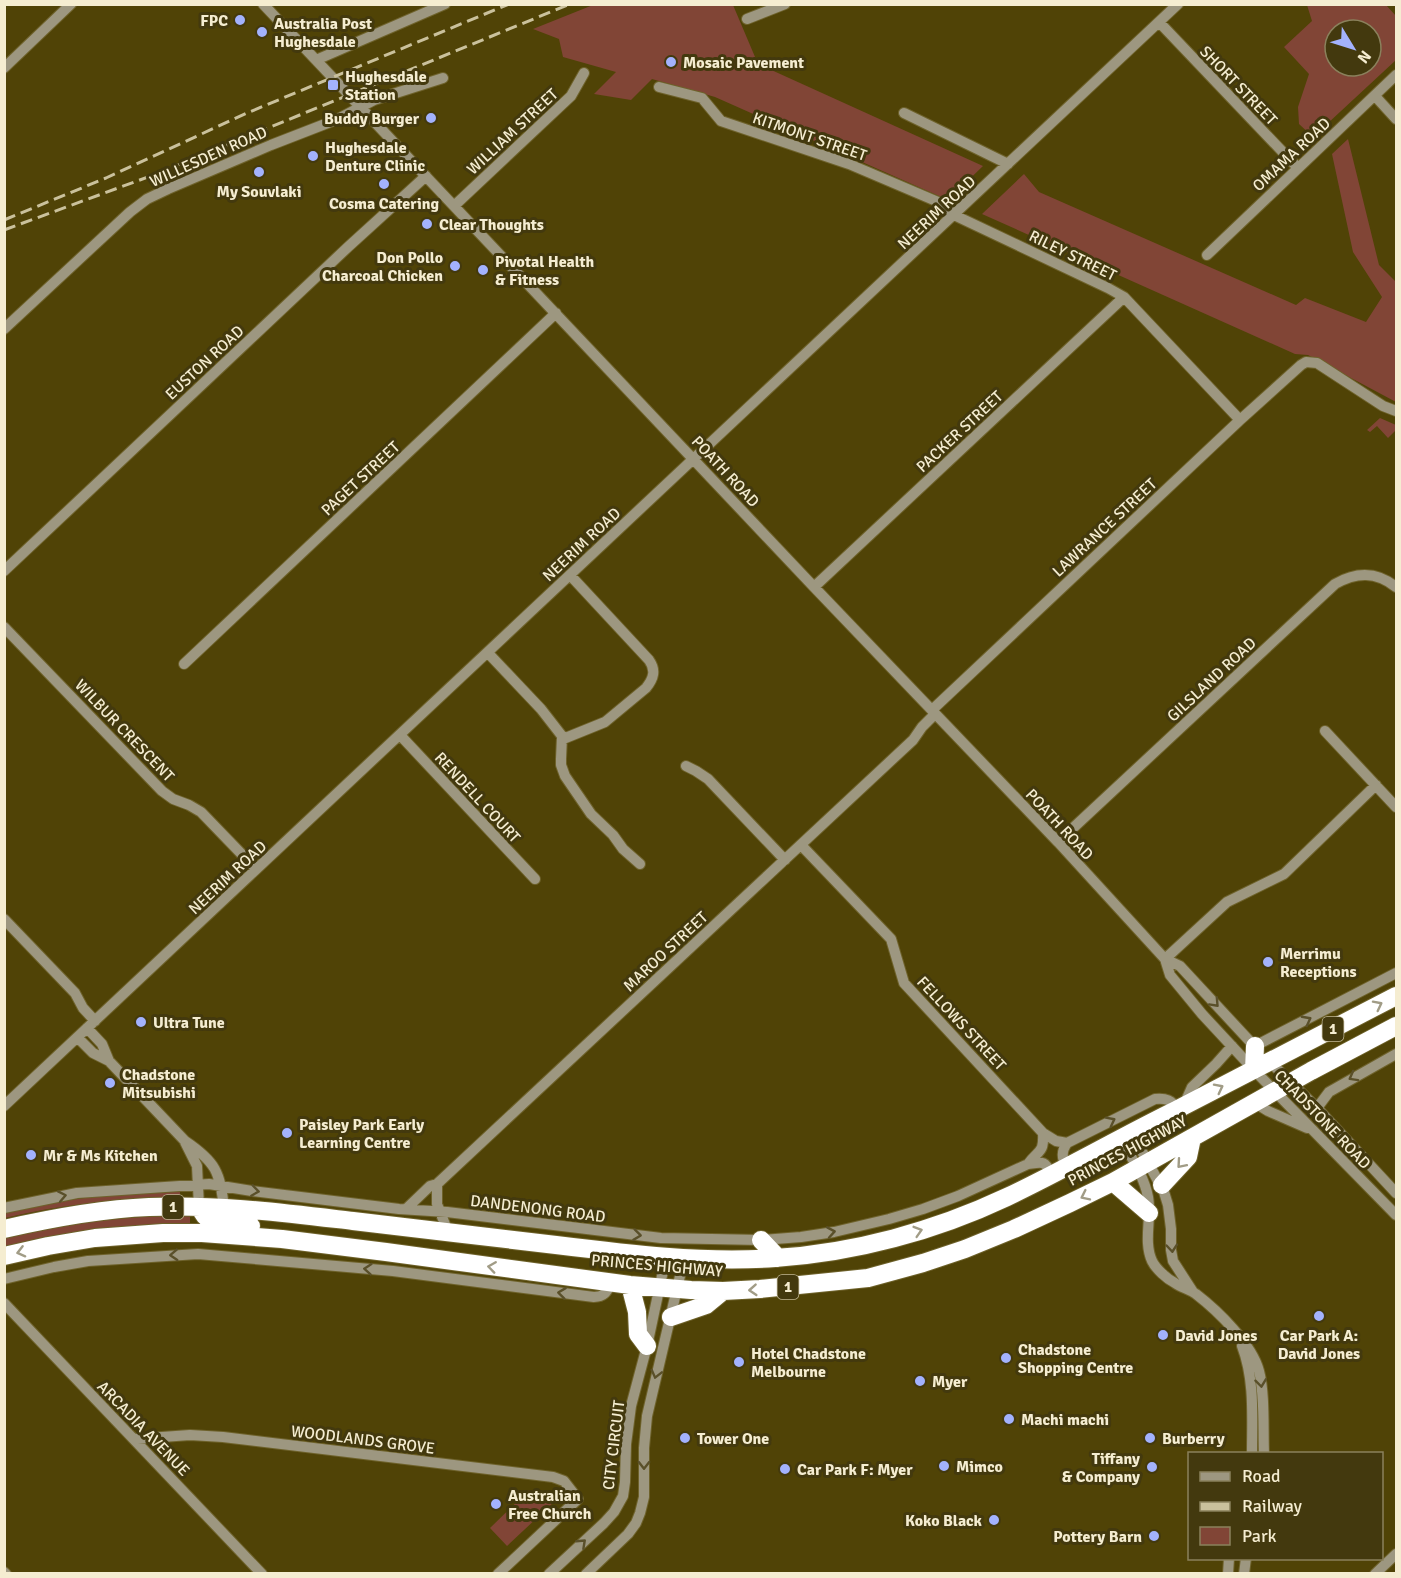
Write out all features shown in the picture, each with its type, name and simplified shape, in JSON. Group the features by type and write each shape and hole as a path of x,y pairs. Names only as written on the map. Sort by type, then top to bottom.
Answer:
{"highway":[{"name":"1","path":"1181,1107 1396,996"},
{"name":"PRINCES HIGHWAY","path":"4,1256 95,1238 163,1233 202,1233 386,1252 630,1285 668,1288 723,1291 868,1278 965,1249 1005,1233 1113,1182 1396,1026"},
{"path":"1255,1046 1262,1066"},
{"name":"PRINCES HIGHWAY","path":"4,1228 117,1209 199,1207 271,1212 675,1258 725,1260 778,1258 848,1249 892,1239 939,1224 985,1206 1181,1107"},
{"path":"1162,1185 1188,1157 1192,1138"},
{"path":"1113,1182 1149,1214"},
{"path":"199,1207 208,1219 249,1224 267,1238"},
{"path":"760,1240 778,1258"},
{"path":"630,1285 637,1312 638,1334 646,1346"},
{"path":"671,1317 706,1305 723,1291"}],"street":[{"path":"4,68 71,4"},
{"name":"POATH ROAD","path":"263,4 1058,842 1166,959 1180,966 1255,1046"},
{"path":"316,60 445,4"},
{"path":"747,19 785,4"},
{"name":"NEERIM ROAD","path":"4,1106 954,215 1159,22 1173,6"},
{"name":"SHORT STREET","path":"1159,22 1298,168"},
{"name":"WILLIAM STREET","path":"454,206 571,96 584,73"},
{"name":"OMAMA ROAD","path":"1207,255 1396,75"},
{"name":"WILLESDEN ROAD","path":"4,329 130,212 147,199 271,145 338,119 374,100 443,78"},
{"name":"KITMONT STREET","path":"659,87 702,98 721,121 849,164 943,204 954,215"},
{"path":"1375,96 1396,119"},
{"path":"904,113 1008,164"},
{"name":"EUSTON ROAD","path":"4,571 426,176"},
{"name":"RILEY STREET","path":"954,215 1124,297 1240,420"},
{"name":"PACKER STREET","path":"814,587 1124,297"},
{"name":"PAGET STREET","path":"184,664 556,313"},
{"name":"LAWRANCE STREET","path":"936,714 1240,420 1306,362 1317,363 1396,411"},
{"name":"GILSLAND ROAD","path":"1058,842 1335,584 1345,578 1366,574 1387,580 1396,587"},
{"path":"563,740 604,722 646,688 654,672 649,660 570,575"},
{"name":"WILBUR CRESCENT","path":"4,627 162,791 173,799 201,812 256,869"},
{"path":"488,653 541,709 562,736 561,765 565,776 591,814 640,864"},
{"name":"MAROO STREET","path":"406,1209 430,1186 437,1184 913,740 926,732 936,714"},
{"path":"1325,731 1396,807"},
{"name":"RENDELL COURT","path":"400,735 535,879"},
{"path":"686,766 708,779 785,860"},
{"path":"1166,959 1227,902 1284,874 1376,785"},
{"name":"FELLOWS STREET","path":"801,845 891,939 904,983 1043,1133 1056,1141 1067,1143"},
{"path":"4,919 75,993 83,1008 94,1021 109,1061"},
{"name":"POATH ROAD","path":"1166,959 1170,975 1202,1014 1232,1046 1262,1066"},
{"path":"1255,1046 1396,973"},
{"path":"78,1038 93,1053 109,1061 185,1141 214,1165 222,1185 224,1208"},
{"path":"1028,1164 1040,1162 1059,1170 1067,1143 1155,1099 1169,1100 1181,1107 1192,1086 1232,1046"},
{"path":"1317,1108 1329,1092 1396,1054"},
{"name":"CHADSTONE ROAD","path":"1262,1066 1283,1087 1313,1131 1396,1215"},
{"name":"CHADSTONE ROAD","path":"1262,1066 1283,1087 1317,1108 1396,1193"},
{"path":"1255,1102 1269,1112 1313,1131"},
{"path":"1028,1164 1042,1148 1043,1133"},
{"path":"1127,1136 1143,1165 1162,1185 1168,1205 1173,1261 1193,1292"},
{"path":"185,1141 197,1166 199,1207"},
{"name":"DANDENONG ROAD","path":"4,1208 77,1193 198,1184 222,1185 252,1191 399,1209 439,1211 661,1238 760,1240 823,1234 889,1219 958,1196 1028,1164"},
{"path":"1143,1165 1149,1214 1148,1244 1153,1262 1173,1282 1193,1292 1212,1308 1253,1355 1259,1370 1262,1389 1264,1452"},
{"path":"437,1184 439,1211 448,1233"},
{"path":"4,1279 88,1261 198,1254 393,1271 594,1297 601,1297 606,1293 612,1282"},
{"name":"CITY CIRCUIT","path":"549,1574 604,1523 621,1502 625,1484 629,1418 646,1346 668,1288 675,1258"},
{"name":"CITY CIRCUIT","path":"586,1574 628,1534 640,1513 644,1497 644,1448 647,1416 671,1317 668,1288 675,1258"},
{"name":"ARCADIA AVENUE","path":"4,1303 262,1574"},
{"path":"1235,1332 1245,1353 1249,1374 1252,1452"},
{"name":"WOODLANDS GROVE","path":"134,1439 190,1435 223,1437 557,1478 567,1484 578,1499 498,1574"},
{"path":"1375,1574 1396,1554"}],"green space":[{"path":"593,5 733,5 758,64 983,166 948,200 715,97 652,79 631,100 594,94 616,72 563,57 559,39 533,29"},
{"path":"1307,5 1386,5 1396,16 1396,60 1383,72 1383,18 1323,18 1323,78 1377,78 1313,137 1299,124 1298,107 1309,74 1284,47 1312,21"},
{"path":"1348,139 1379,265 1396,282 1396,402 1308,355 1295,354 982,214 1024,174 1039,192 1296,305 1305,298 1366,322 1382,297 1353,252 1332,154"},
{"path":"1380,418 1396,425 1396,430 1388,438 1377,426 1370,432 1367,430"},
{"path":"180,1189 180,1197 92,1203 5,1218 5,1213 62,1201"},
{"path":"190,1215 190,1224 143,1225 96,1230 5,1247 5,1237 14,1235 92,1221"},
{"path":"529,1490 555,1493 556,1500 507,1546 490,1528"}],"railway":[{"path":"4,220 106,178 247,113 509,4"},
{"path":"4,230 156,174 570,4"}],"place":[{"name":"FPC","path":"240,20"},
{"name":"Australia Post Hughesdale","path":"262,32"},
{"name":"Mosaic Pavement","path":"671,62"},
{"name":"Hughesdale Station","path":"333,85"},
{"name":"Buddy Burger","path":"431,118"},
{"name":"Hughesdale Denture Clinic","path":"313,156"},
{"name":"My Souvlaki","path":"259,172"},
{"name":"Cosma Catering","path":"384,184"},
{"name":"Clear Thoughts","path":"427,224"},
{"name":"Don Pollo Charcoal Chicken","path":"455,266"},
{"name":"Pivotal Health & Fitness","path":"483,270"},
{"name":"Merrimu Receptions","path":"1268,962"},
{"name":"Ultra Tune","path":"141,1022"},
{"name":"Chadstone Mitsubishi","path":"110,1083"},
{"name":"Paisley Park Early Learning Centre","path":"287,1133"},
{"name":"Mr & Ms Kitchen","path":"31,1155"},
{"name":"Car Park A: David Jones","path":"1319,1316"},
{"name":"David Jones","path":"1163,1335"},
{"name":"Chadstone Shopping Centre","path":"1006,1358"},
{"name":"Hotel Chadstone Melbourne","path":"739,1362"},
{"name":"Myer","path":"920,1381"},
{"name":"Machi machi","path":"1009,1419"},
{"name":"Tower One","path":"685,1438"},
{"name":"Burberry","path":"1150,1438"},
{"name":"Mimco","path":"944,1466"},
{"name":"Tiffany & Company","path":"1152,1467"},
{"name":"Car Park F: Myer","path":"785,1469"},
{"name":"Australian Free Church","path":"496,1504"},
{"name":"Koko Black","path":"994,1520"},
{"name":"Pottery Barn","path":"1154,1536"}]}
